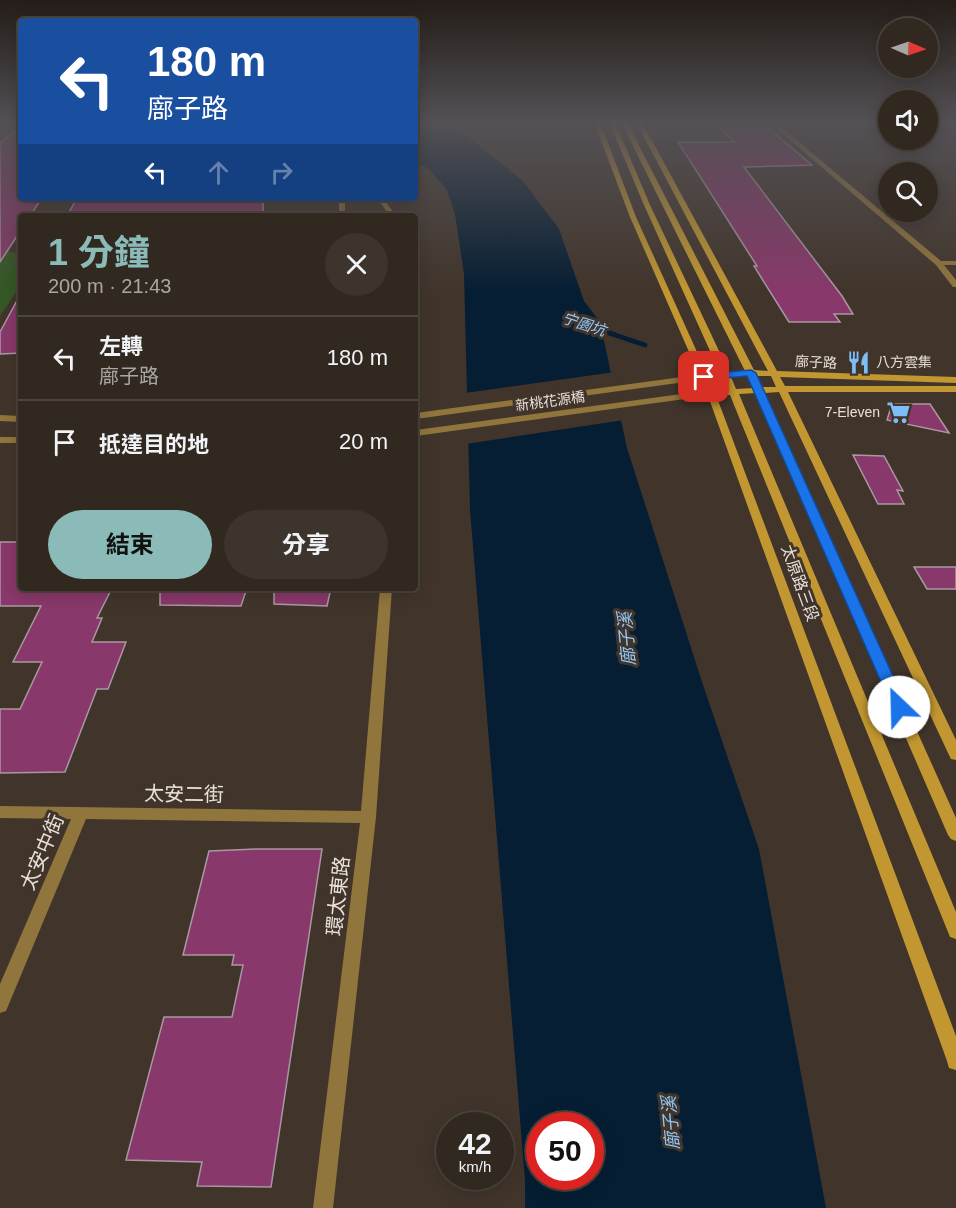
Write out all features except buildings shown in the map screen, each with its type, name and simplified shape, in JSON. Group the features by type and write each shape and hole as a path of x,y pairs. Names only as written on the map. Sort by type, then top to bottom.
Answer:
{"main road":[{"name":"太原路三段","path":"618,178 633,217 711,393 956,1061"},
{"name":"太原路三段","path":"635,178 734,391 956,932"},
{"path":"653,178 759,389 956,835"},
{"path":"669,178 782,389 956,755"},
{"name":"廍子路","path":"704,377 772,373 956,380"},
{"name":"廍子路","path":"711,393 759,389 956,390"}],"street":[{"path":"842,178 939,263 956,285"},
{"path":"939,263 956,263"},
{"name":"廍子路","path":"676,381 704,377"},
{"name":"新桃花源橋","path":"418,416 676,381"},
{"name":"廍子路","path":"686,396 711,393"},
{"name":"新桃花源橋","path":"418,433 686,396"},
{"path":"0,418 18,419"},
{"path":"0,440 18,440"},
{"name":"環太東路","path":"323,1208 368,817 386,591"},
{"name":"太安二街","path":"0,812 368,817"},
{"name":"太安中街","path":"0,1005 81,814"}],"green space":[{"path":"0,250 18,253 18,289 0,316"}],"water":[{"name":"廍子溪","path":"437,178 520,178 559,229 584,301 600,322 627,448 703,685 759,849 826,1208 525,1208 525,1180 470,510 464,274 455,214 447,190"}],"pier":[{"path":"615,372 624,420 466,444 465,393"}],"waterway":[{"name":"宁園坑","path":"596,328 614,334"},
{"name":"宁園坑","path":"609,333 645,345"}],"place":[{"name":"八方雲集","path":"858,362"},
{"name":"7-Eleven","path":"898,412"}],"route":[{"path":"704,377 751,373 899,707"}]}
